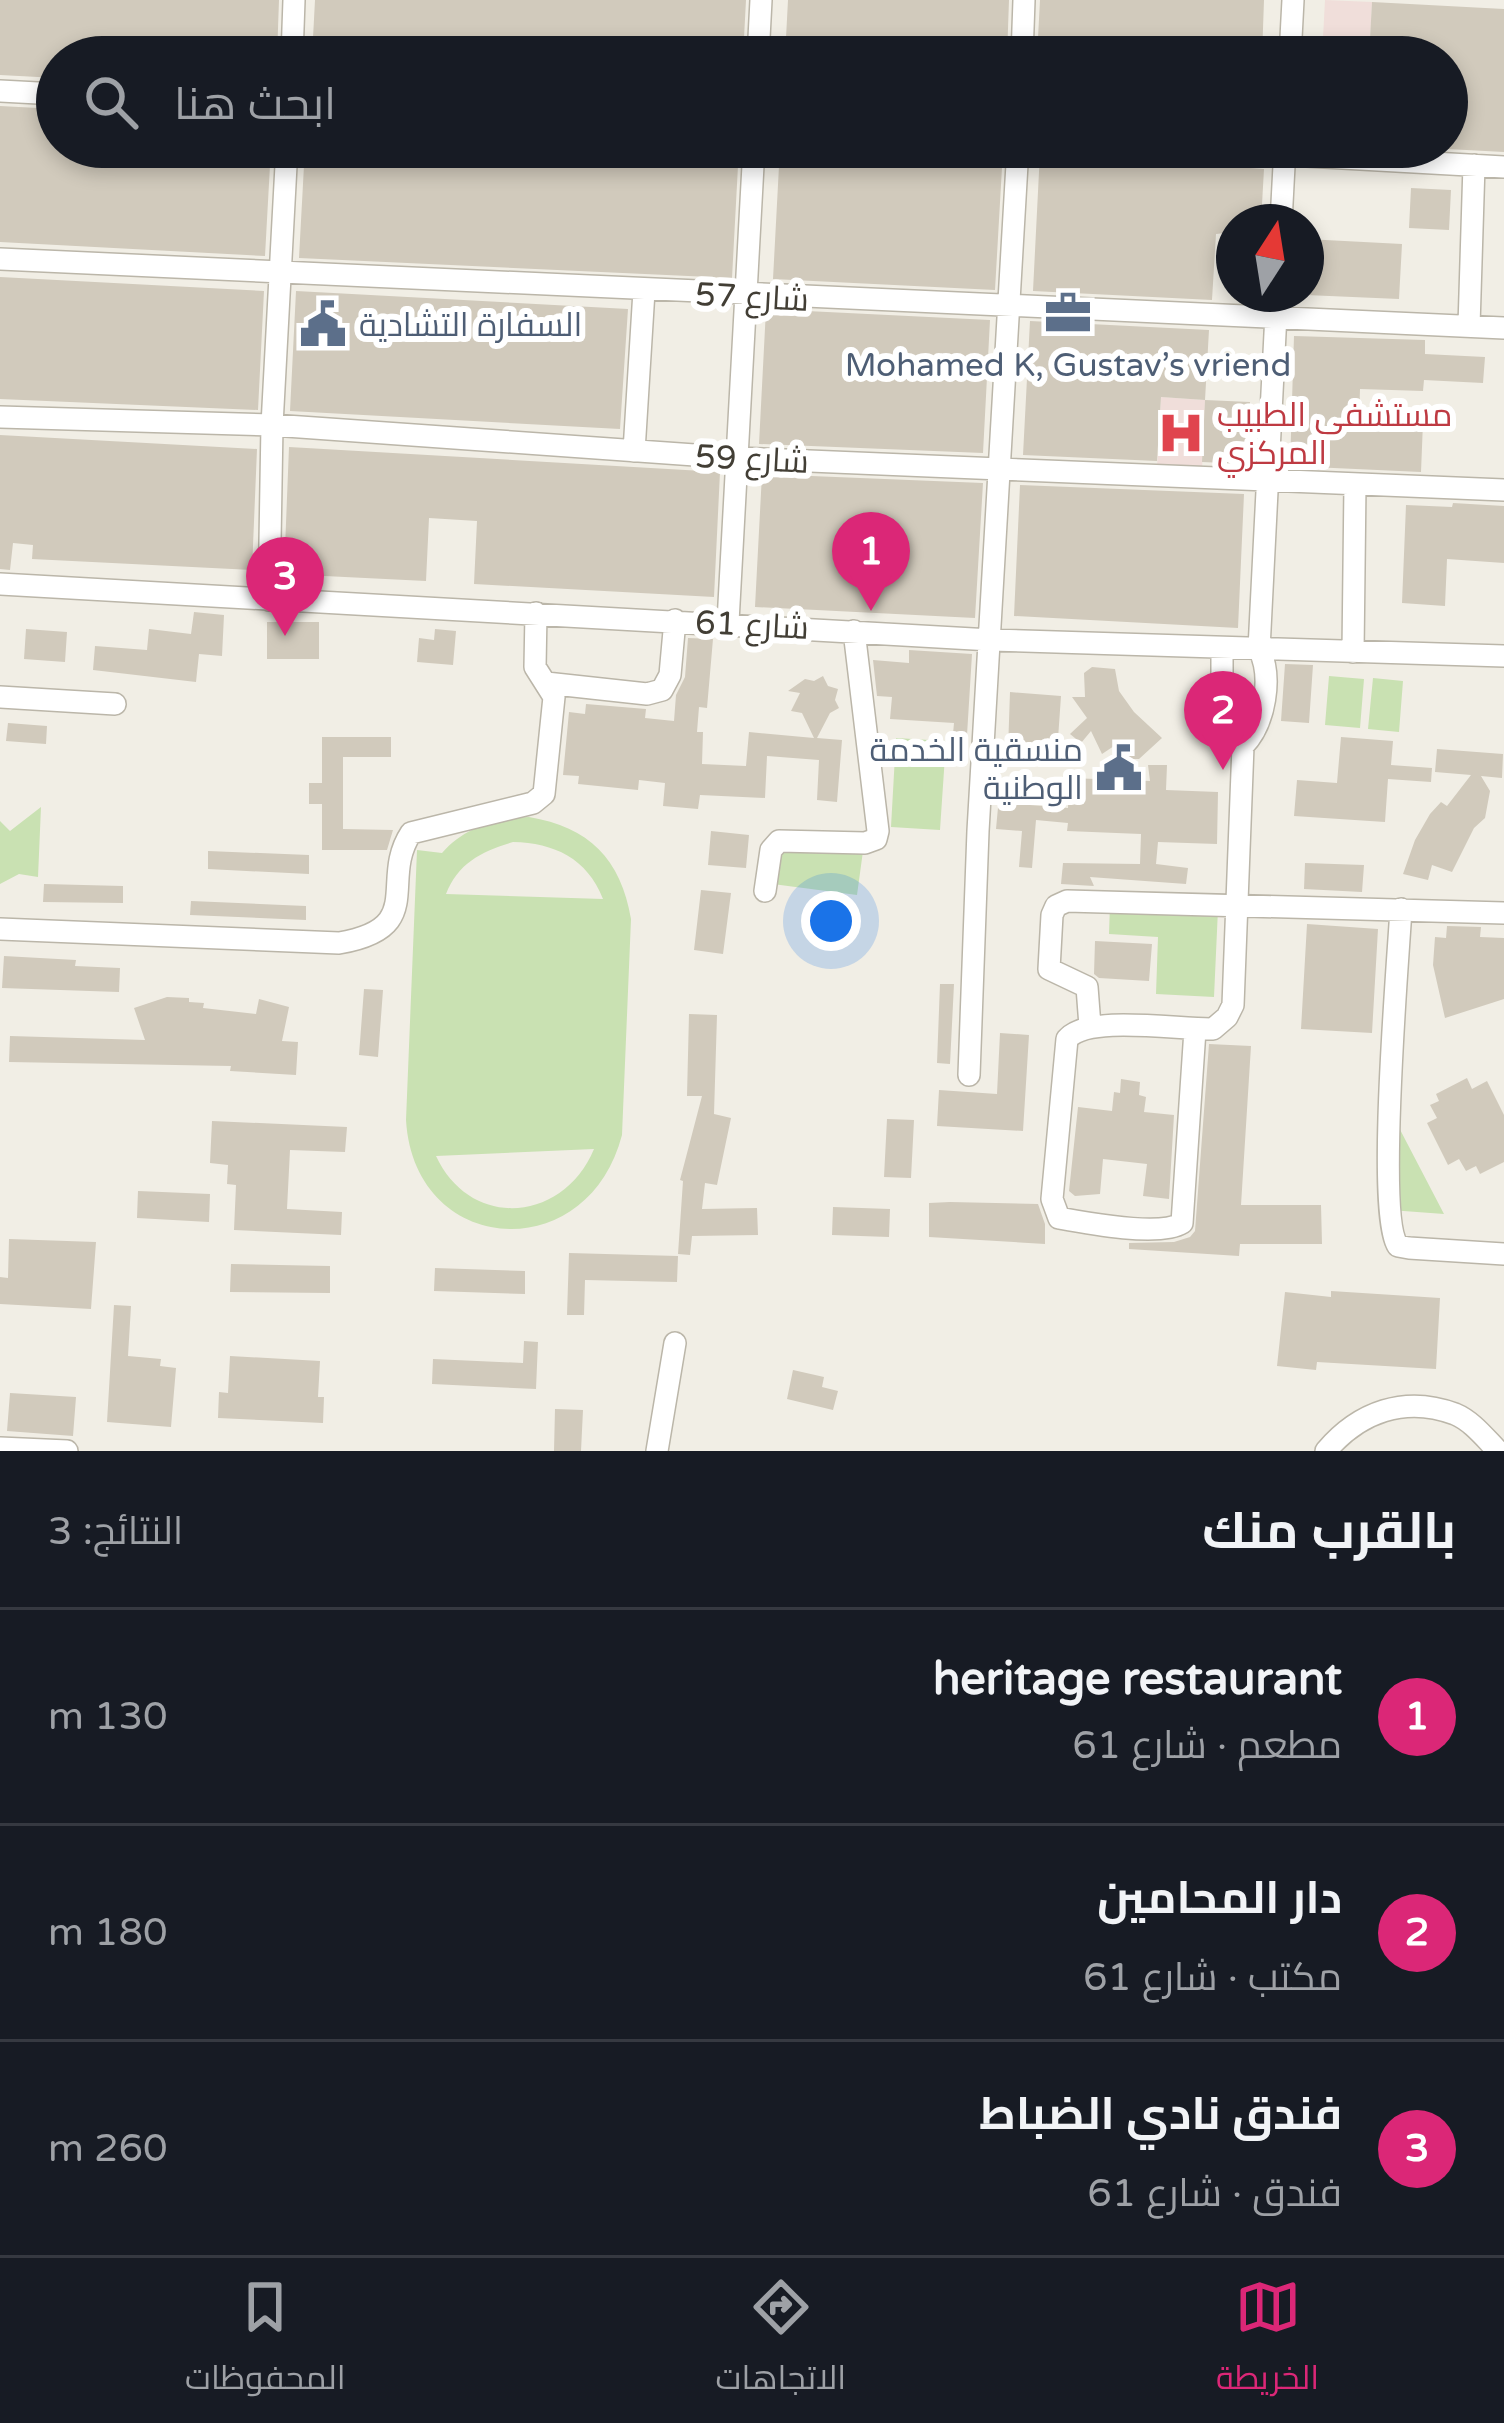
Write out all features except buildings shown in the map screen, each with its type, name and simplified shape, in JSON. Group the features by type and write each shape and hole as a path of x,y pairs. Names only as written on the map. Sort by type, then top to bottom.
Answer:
{"street":[{"path":"293,36 294,0"},
{"path":"759,36 760,0"},
{"path":"1023,36 1024,0"},
{"path":"1291,36 1293,0"},
{"path":"0,92 36,93"},
{"path":"1468,165 1504,167"},
{"path":"1469,326 1474,165"},
{"path":"268,600 286,168"},
{"path":"728,622 753,168"},
{"path":"969,1075 978,831 1017,168"},
{"path":"1282,204 1284,168"},
{"name":"شارع 57","path":"0,259 1010,308 1216,306"},
{"path":"634,451 644,291"},
{"name":"شارع 57","path":"1324,310 1504,328"},
{"path":"1195,1030 1182,1223 1174,1228 1119,1227 1059,1218 1052,1198 1067,1039 1090,1026 1213,1029 1233,1005 1243,746 1262,710 1266,676 1266,661 1259,649 1277,312"},
{"name":"شارع 59","path":"0,417 272,424 737,458 1504,490"},
{"path":"1353,652 1355,484"},
{"name":"شارع 61","path":"0,584 991,640 1504,656"},
{"path":"0,929 338,943 357,940 385,925 396,912 403,852 411,833 541,799 547,787 554,697 535,667 536,613"},
{"path":"546,682 647,694 662,690 670,675 675,620"},
{"path":"765,891 771,850 778,841 865,843 876,839 854,631"},
{"path":"1222,650 1222,732 1243,746"},
{"path":"0,697 115,704"},
{"path":"1090,1026 1087,987 1049,968 1052,915 1056,906 1067,901 1504,913"},
{"path":"1401,909 1389,1151 1391,1237 1398,1246 1409,1248 1504,1254"},
{"path":"657,1451 675,1343"},
{"path":"1326,1451 1373,1412 1386,1407 1455,1414 1498,1451"},
{"path":"0,1448 67,1451"}],"shaded area":[{"path":"1325,0 1372,2 1370,36 1323,36"},
{"name":"مستشفى الطبيب المركزي","path":"1161,397 1205,400 1202,470 1157,467"}],"green space":[{"path":"1329,676 1364,679 1360,728 1325,725"},
{"path":"1373,678 1403,681 1399,732 1368,729"},
{"path":"896,738 946,741 940,830 891,827"},
{"path":"41,807 38,877 19,874 0,884 0,821 10,831"},
{"path":"517,818 569,829 599,849 619,879 631,919 622,1135 603,1178 575,1208 540,1225 504,1229 469,1220 438,1199 416,1165 406,1120 417,850 442,853 471,830","holes":["513,842 567,856 588,873 603,899 446,894 472,860","594,1149 562,1191 517,1208 493,1206 471,1197 436,1156"]},
{"path":"770,839 863,851 857,895 765,883"},
{"path":"1110,904 1218,909 1214,997 1156,994 1158,937 1109,934"},
{"path":"1395,1120 1444,1214 1390,1210"}],"place":[{"name":"Mohamed K, Gustav’s vriend","path":"1068,313"},
{"name":"السفارة التشادية","path":"323,324"},
{"name":"مستشفى الطبيب المركزي","path":"1181,433"},
{"name":"heritage restaurant","path":"871,611"},
{"name":"فندق نادي الضباط","path":"285,636"},
{"name":"منسقية الخدمة الوطنية","path":"1119,768"},
{"name":"دار المحامين","path":"1223,770"}]}
